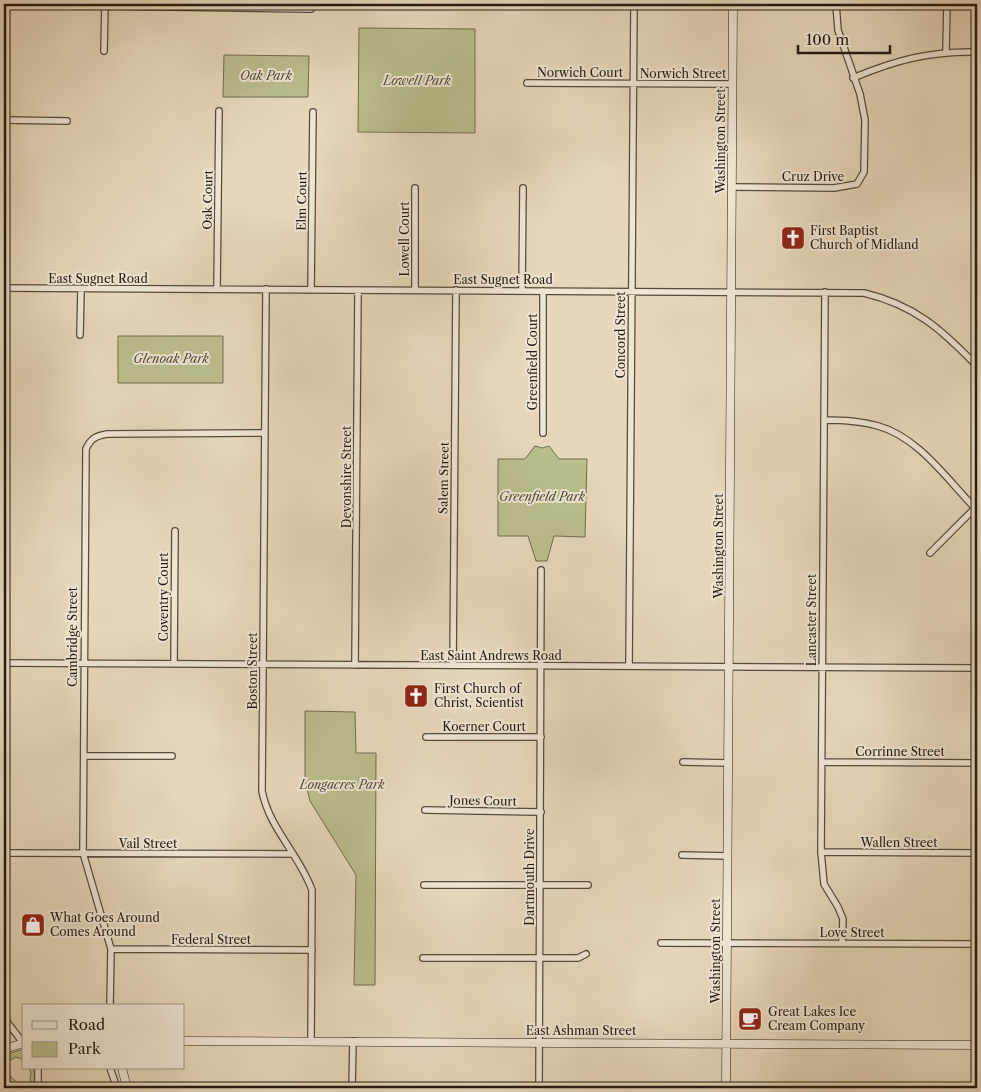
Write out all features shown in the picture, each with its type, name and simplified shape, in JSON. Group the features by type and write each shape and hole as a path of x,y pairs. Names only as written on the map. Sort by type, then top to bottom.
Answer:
{"street":[{"name":"Concord Street","path":"629,666 634,4"},
{"name":"Washington Street","path":"726,1088 733,4"},
{"name":"Cruz Drive","path":"732,187 834,188 857,184 864,172 865,120 860,94 838,30 836,4"},
{"path":"946,51 947,4"},
{"path":"104,51 105,5 311,9"},
{"path":"853,78 895,62 946,51 977,52"},
{"name":"Norwich Court","path":"526,83 634,83"},
{"name":"Norwich Street","path":"634,83 733,84"},
{"name":"Oak Court","path":"217,289 218,111"},
{"name":"Elm Court","path":"311,290 313,112"},
{"path":"4,120 67,121"},
{"name":"Lowell Court","path":"415,188 415,290"},
{"path":"522,290 523,188"},
{"name":"East Sugnet Road","path":"4,288 864,293 902,305 936,326 977,366"},
{"path":"80,335 81,289"},
{"name":"Boston Street","path":"266,289 262,791 268,813 307,877 312,890 311,1041"},
{"name":"Devonshire Street","path":"355,665 358,290"},
{"name":"Salem Street","path":"453,665 456,290"},
{"name":"Greenfield Court","path":"543,433 544,291"},
{"name":"Lancaster Street","path":"825,292 821,852 824,884 843,919 842,943"},
{"path":"824,420 864,423 894,432 920,451 976,509 930,553"},
{"name":"Cambridge Street","path":"110,1004 111,949 83,853 86,448 89,441 97,436 107,434 264,433"},
{"name":"Coventry Court","path":"174,530 174,663"},
{"name":"Dartmouth Drive","path":"539,1088 542,570"},
{"name":"East Saint Andrews Road","path":"4,663 977,668"},
{"name":"Koerner Court","path":"426,737 541,737"},
{"path":"84,756 172,756"},
{"path":"682,762 728,763"},
{"name":"Corrinne Street","path":"822,762 977,763"},
{"name":"Jones Court","path":"425,810 541,812"},
{"name":"Wallen Street","path":"821,852 977,853"},
{"name":"Vail Street","path":"4,853 293,854"},
{"path":"682,855 728,856"},
{"path":"424,885 588,885"},
{"name":"Love Street","path":"661,943 977,944"},
{"name":"Federal Street","path":"111,949 312,950"},
{"path":"423,958 578,958 586,954"},
{"path":"4,1018 22,1040"},
{"name":"East Ashman Street","path":"185,1040 977,1045"},
{"path":"352,1088 353,1041"},
{"path":"4,1049 22,1044"},
{"path":"38,1070 38,1088"},
{"path":"111,1070 117,1088"},
{"path":"122,1070 127,1088"},
{"path":"4,1084 7,1088"}],"green space":[{"name":"Lowell Park","path":"359,28 475,29 475,133 358,132"},
{"name":"Oak Park","path":"224,55 309,56 308,97 223,97"},
{"name":"Glenoak Park","path":"118,336 223,336 223,383 118,383"},
{"name":"Greenfield Park","path":"535,446 542,448 549,446 559,459 587,459 585,537 554,536 547,561 536,561 528,536 498,536 498,459 525,459"},
{"name":"Longacres Park","path":"305,711 355,712 356,753 376,753 375,985 354,985 356,875 310,801 305,781"},
{"path":"22,1050 22,1059 16,1057 4,1064 4,1055"},
{"path":"4,1064 11,1077 23,1088 15,1088 4,1074"},
{"path":"30,1070 34,1070 35,1088 27,1088 32,1083 30,1079"}],"place":[{"name":"First Baptist Church of Midland","path":"793,238"},
{"name":"First Church of Christ, Scientist","path":"416,696"},
{"name":"What Goes Around Comes Around","path":"33,925"},
{"name":"Great Lakes Ice Cream Company","path":"750,1019"}]}
